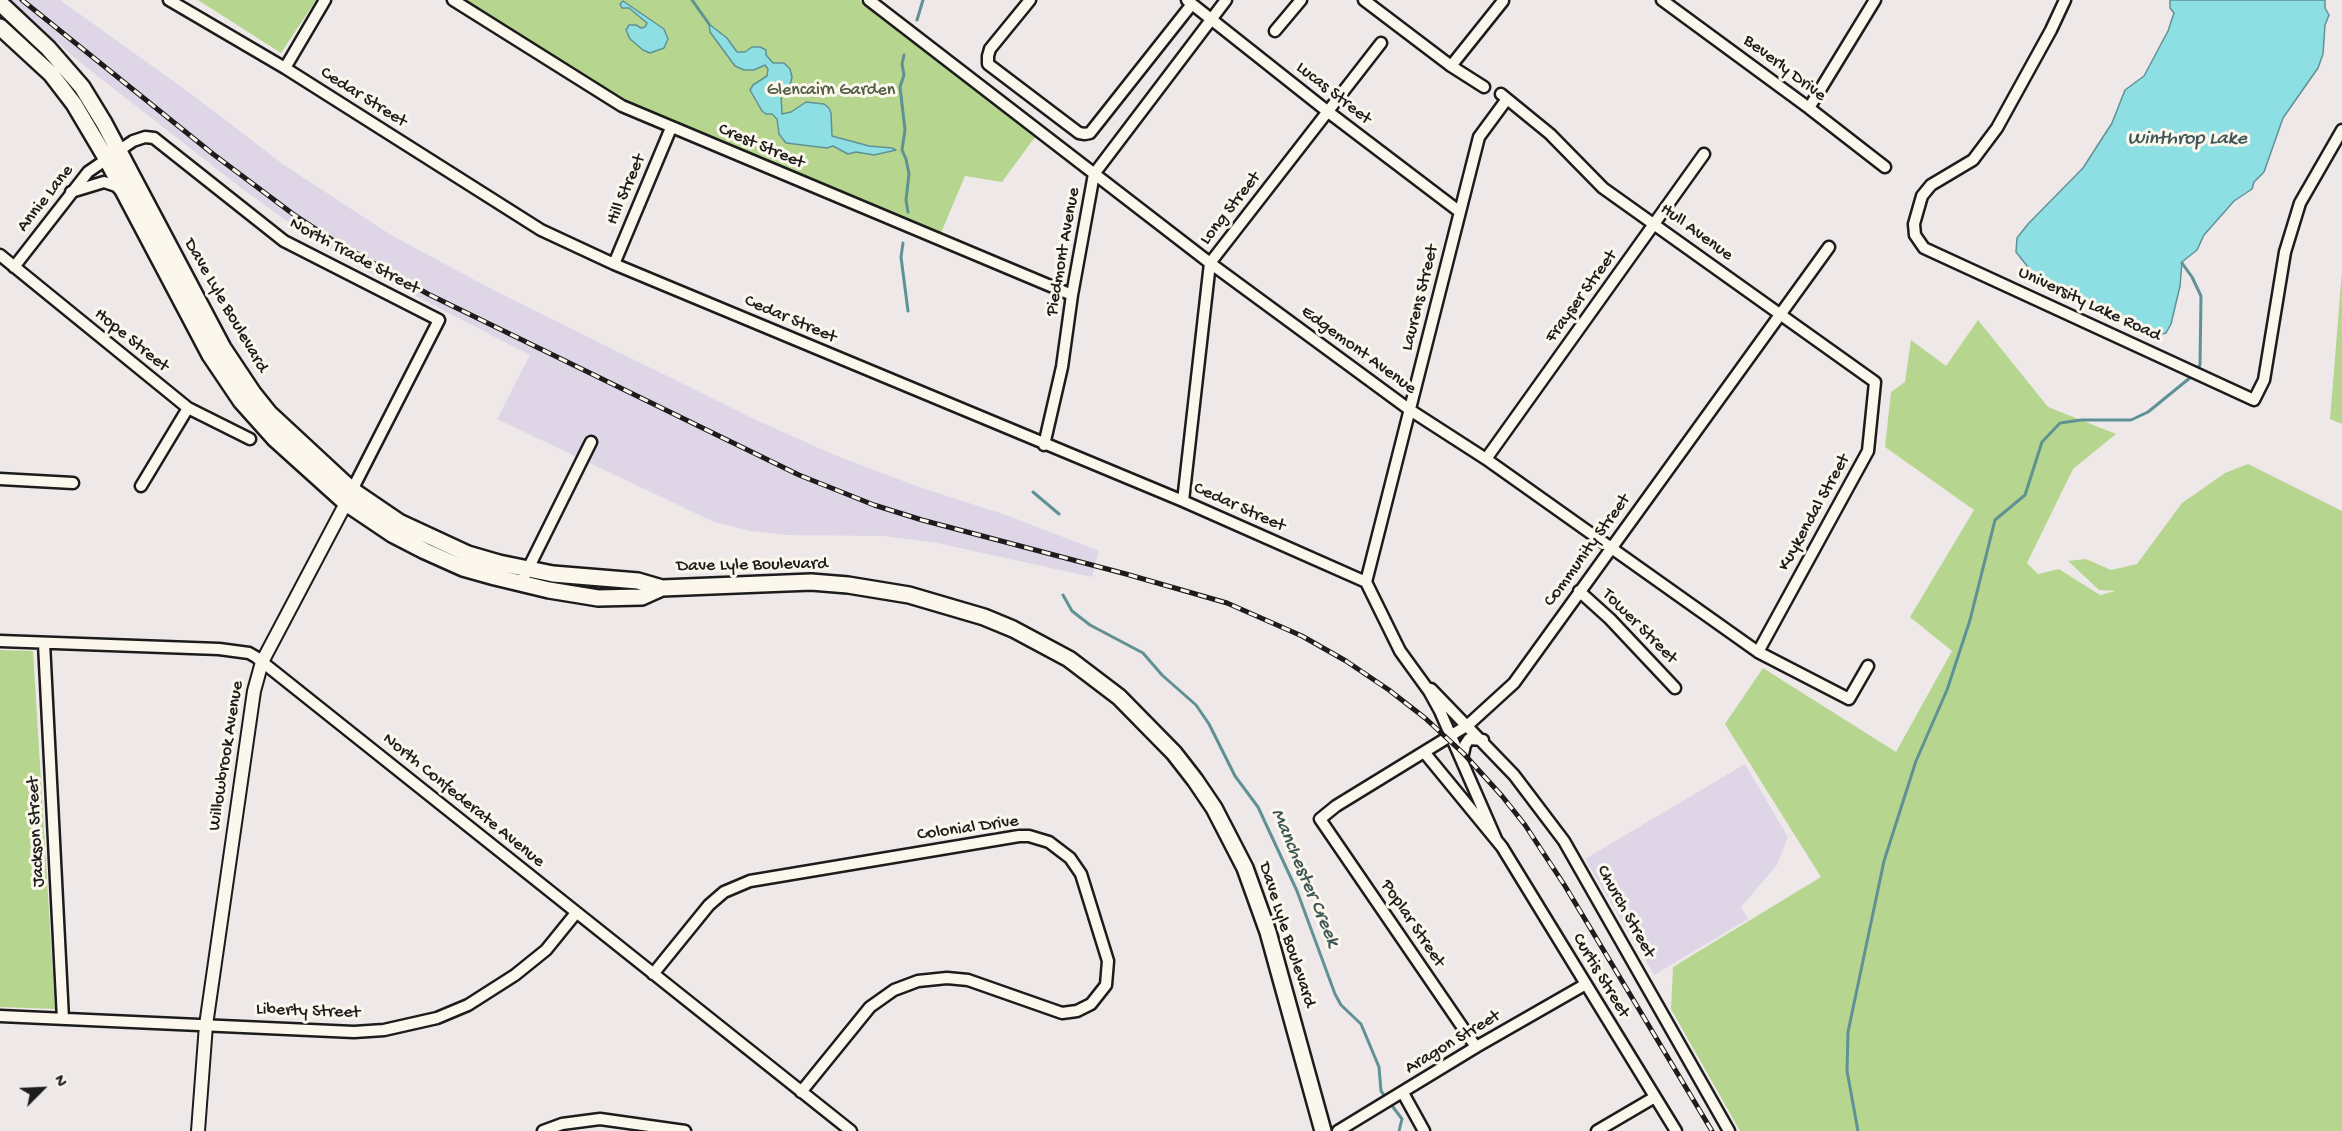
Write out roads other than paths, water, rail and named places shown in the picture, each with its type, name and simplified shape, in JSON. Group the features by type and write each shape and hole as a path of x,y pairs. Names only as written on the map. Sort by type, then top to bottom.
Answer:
{"main road":[{"name":"Dave Lyle Boulevard","path":"0,3 23,22 70,71 93,104 125,195 210,355 241,401 275,439 349,497 468,554 525,576 598,598 642,597 662,588 811,582 848,585 909,595 984,617 1013,629 1068,659 1119,697 1174,753 1195,780 1225,828 1245,868 1268,932 1323,1131"},
{"name":"Dave Lyle Boulevard","path":"0,27 57,81 112,154 223,348 253,393 269,413 349,497"}],"street":[{"name":"Cedar Street","path":"169,0 285,68 542,230 615,264 1044,445 1183,501 1366,582"},
{"path":"285,68 325,0"},
{"name":"Crest Street","path":"453,0 622,106 1072,294"},
{"name":"Edgemont Avenue","path":"869,0 1210,263 1410,410 1486,459 1758,652 1849,699 1868,666"},
{"path":"1030,0 990,49 988,64 1079,133 1085,134 1090,133 1190,2"},
{"name":"Piedmont Avenue","path":"1044,445 1062,367 1072,294 1094,174 1226,0"},
{"path":"1275,32 1301,0"},
{"path":"1365,0 1451,66 1484,87"},
{"name":"Beverly Drive","path":"1662,0 1809,108 1884,167"},
{"path":"1809,108 1875,0"},
{"name":"University Lake Road","path":"2065,0 2051,30 1996,128 1973,160 1931,185 1922,196 1914,224 1915,235 1924,248 2254,400 2264,380 2285,252 2297,213 2342,130"},
{"path":"1451,66 1503,1"},
{"name":"Lucas Street","path":"1190,2 1327,111 1460,212"},
{"name":"Long Street","path":"1183,501 1210,263 1381,43"},
{"name":"Laurens Street","path":"1366,582 1479,137 1504,97"},
{"name":"Hull Avenue","path":"1504,97 1550,134 1603,188 1875,382"},
{"name":"Hill Street","path":"615,264 671,128"},
{"name":"Annie Lane","path":"14,267 88,172 112,154 145,137 160,140 172,150"},
{"name":"North Trade Street","path":"172,150 284,241 439,320"},
{"name":"Frayser Street","path":"1486,459 1704,154"},
{"path":"71,192 104,182 116,186 125,195"},
{"name":"Community Street","path":"1320,819 1336,806 1468,725 1514,682 1829,247"},
{"name":"Hope Street","path":"0,255 188,408 250,439"},
{"name":"Willowbrook Avenue","path":"198,1131 206,1025 252,705 262,662 439,320"},
{"name":"Kuykendal Street","path":"1758,652 1868,451 1875,382"},
{"path":"141,486 188,408"},
{"path":"525,576 591,442"},
{"path":"0,479 73,483"},
{"name":"Curtis Street","path":"1366,582 1397,644 1440,711 1496,839"},
{"name":"Tower Street","path":"1580,591 1610,619 1675,688"},
{"name":"North Confederate Avenue","path":"0,641 219,649 249,653 851,1131"},
{"name":"Jackson Street","path":"44,643 63,1019"},
{"name":"Church Street","path":"1422,681 1483,740 1537,803 1576,858 1729,1131"},
{"path":"1440,711 1455,725 1468,725 1461,742 1461,758"},
{"path":"1461,758 1469,739 1483,740"},
{"name":"Curtis Street","path":"1424,752 1496,839 1676,1131"},
{"name":"Poplar Street","path":"1320,819 1476,1047"},
{"name":"Colonial Drive","path":"653,974 709,904 724,892 750,881 1019,836 1029,836 1049,842 1070,858 1081,874 1108,961 1106,985 1091,1004 1077,1011 1062,1013 968,980 946,978 918,981 894,990 870,1007 801,1092"},
{"name":"Liberty Street","path":"0,1016 354,1032 384,1030 437,1018 468,1005 515,975 546,950 576,913"},
{"name":"Aragon Street","path":"1338,1131 1476,1047 1586,984"},
{"path":"1597,1131 1655,1097"},
{"path":"1393,1099 1424,1131"},
{"path":"543,1131 562,1124 600,1119 685,1131"}],"water":[{"name":"Winthrop Lake","path":"2170,0 2325,0 2325,8 2329,15 2325,25 2323,54 2318,68 2283,118 2264,172 2254,182 2252,189 2234,201 2204,235 2197,250 2182,262 2180,286 2171,324 2166,333 2158,335 2114,313 2090,305 2039,281 2016,252 2017,238 2083,168 2112,123 2125,90 2144,76 2168,31 2174,13 2170,8"},
{"path":"623,1 664,29 668,39 664,48 650,53 630,39 626,30 629,25 641,28 647,23 629,8 622,8 620,4"},
{"path":"709,24 727,38 737,52 760,47 766,50 766,55 773,63 784,63 790,69 792,77 790,85 781,95 782,114 791,112 806,102 824,104 831,113 832,136 869,146 896,150 874,155 856,152 848,154 833,146 827,148 786,143 779,134 777,119 772,114 762,111 750,90 753,85 767,76 768,69 765,65 754,70 744,70 735,66 710,32"}],"waterway":[{"path":"692,0 709,24"},
{"path":"917,20 923,0"},
{"path":"904,55 902,64 904,75 900,87 905,130 902,150 909,174 906,200 908,212"},
{"path":"903,243 901,257 908,311"},
{"path":"2182,263 2201,296 2200,365 2197,369"},
{"path":"1858,1131 1847,1071 1848,1032 1884,861 1916,761 1947,690 1970,620 1995,520 2025,495 2042,442 2060,423 2081,420 2131,420 2148,412 2191,377"},
{"path":"1033,492 1059,514"},
{"name":"Manchester Creek","path":"1063,595 1072,611 1090,625 1143,653 1162,675 1196,705 1209,724 1235,776 1258,807 1297,891 1335,994 1341,1005 1361,1024 1379,1067 1381,1091 1402,1119 1399,1131"}],"railway":[{"path":"22,0 213,154 293,214 334,241 428,294 799,475 874,505 1227,603 1302,636 1346,661 1425,718 1464,754 1525,825 1565,886 1712,1131"}],"park label":[{"name":"Glencairn Garden","path":"831,91"}]}
